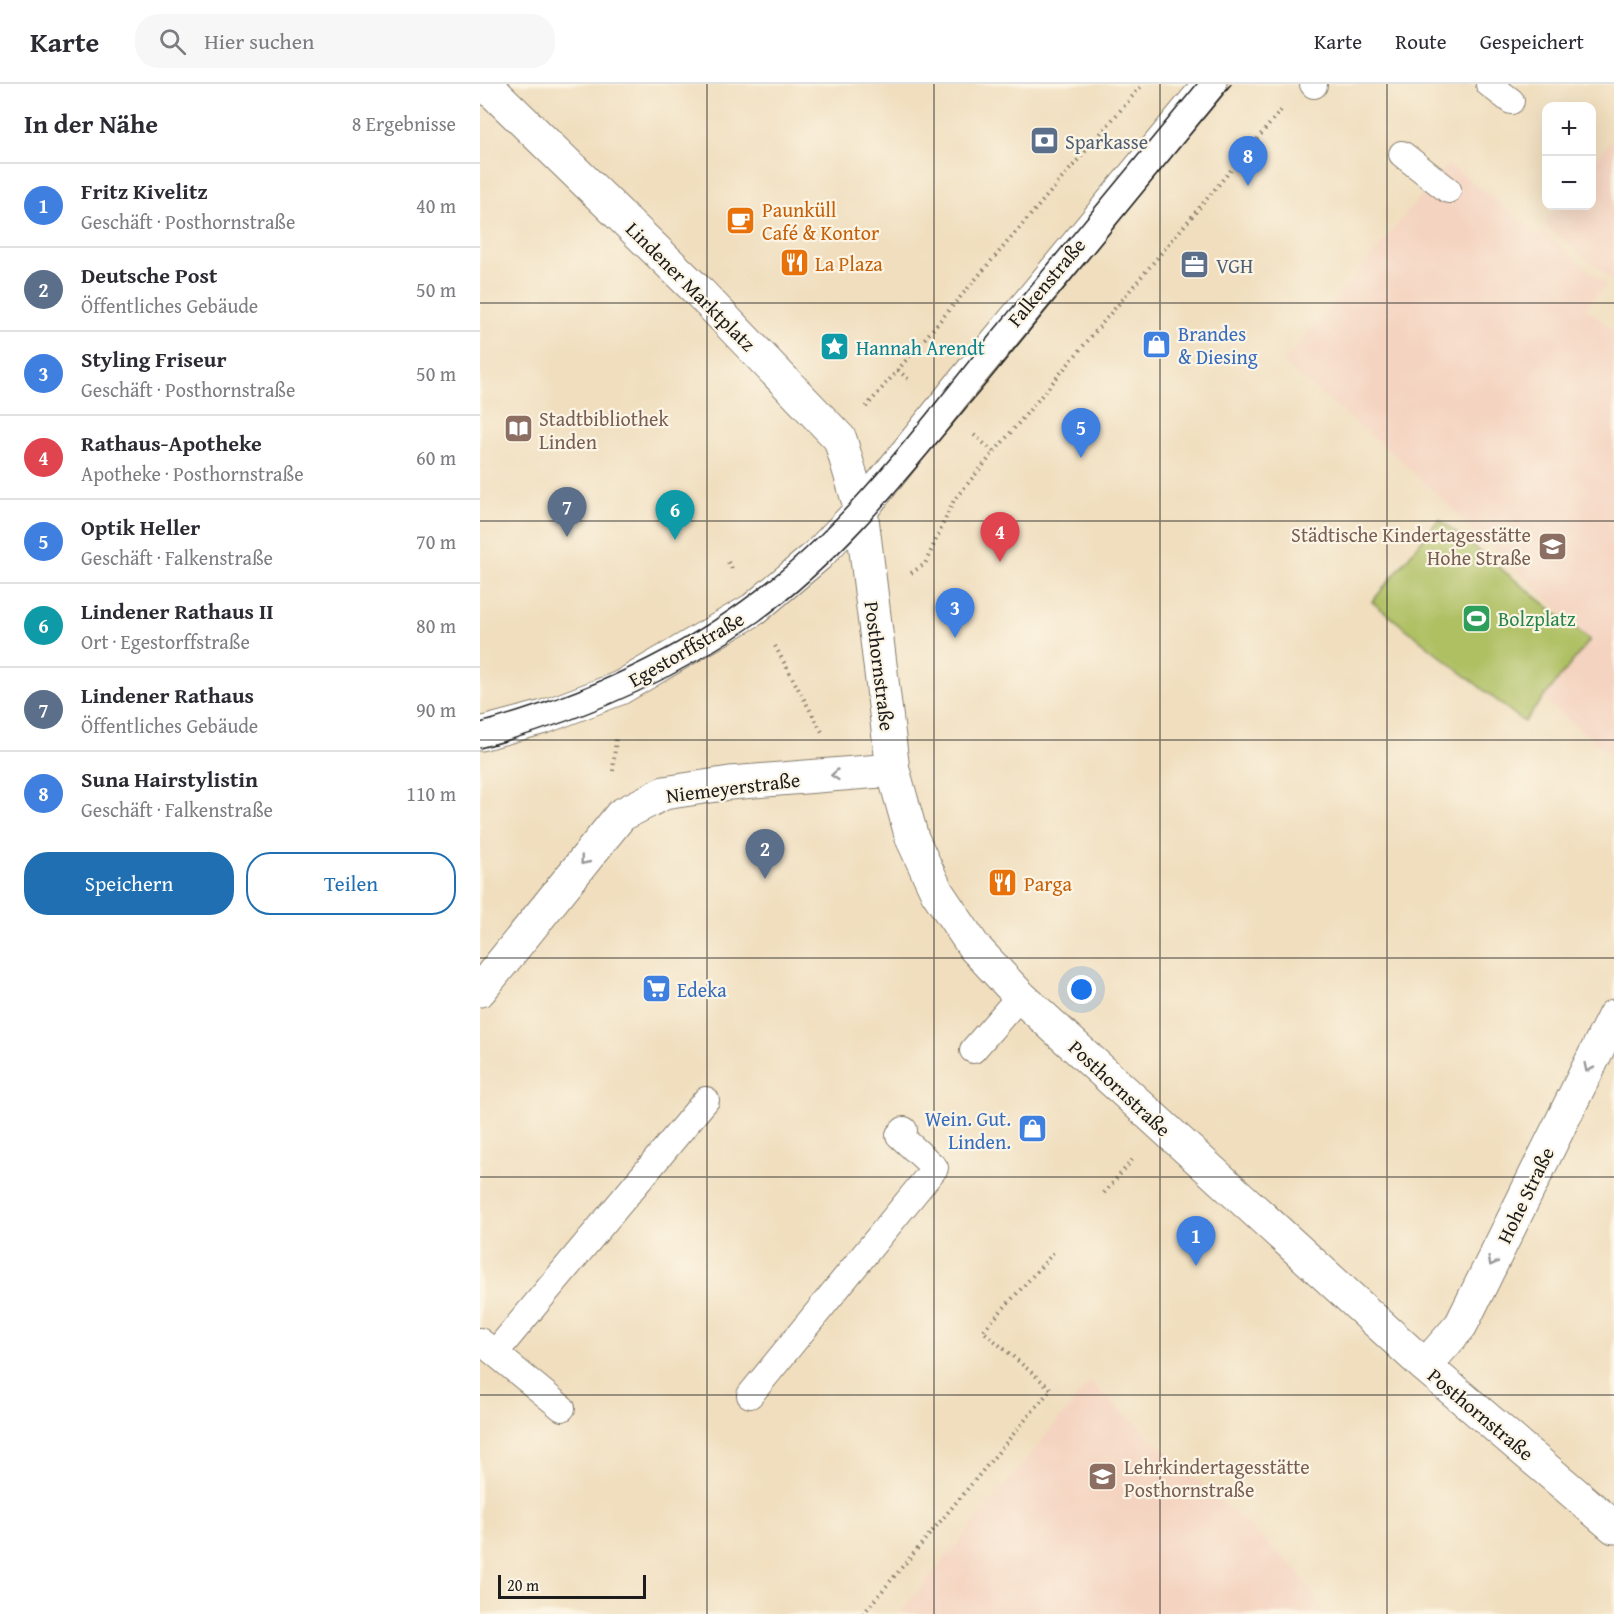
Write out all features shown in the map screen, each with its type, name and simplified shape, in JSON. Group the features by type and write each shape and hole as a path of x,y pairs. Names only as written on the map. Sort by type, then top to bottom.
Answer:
{"street":[{"name":"Lindener Marktplatz","path":"485,84 700,293 840,439 861,510"},
{"name":"Falkenstraße","path":"861,510 1210,84"},
{"name":"Posthornstraße","path":"861,510 893,770 912,838 937,892 974,947 1020,996 1425,1366 1614,1527"},
{"name":"Egestorffstraße","path":"480,734 544,717 620,688 754,609 818,555 861,510"},
{"name":"Niemeyerstraße","path":"480,990 621,815 664,793 730,783 893,770"},
{"name":"Hohe Straße","path":"1425,1366 1461,1325 1614,1016"}],"lane":[{"path":"1489,84 1511,101"},
{"path":"1402,154 1448,190"},
{"path":"973,1050 1020,996"},
{"path":"562,1408 488,1347 706,1100"},
{"path":"750,1395 935,1168 900,1135 904,1130"}],"path":[{"path":"840,439 1143,84"},
{"path":"872,602 925,564 954,500 1288,102"},
{"path":"728,562 846,774"},
{"path":"620,688 612,786 621,815"},
{"path":"863,1614 1051,1389 983,1331 1056,1250"}],"shaded area":[{"path":"1614,137 1614,281 1544,225 1557,210 1596,210 1596,159"},
{"name":"Städtische Kindertagesstätte Hohe Straße","path":"1448,163 1539,235 1543,231 1606,285 1586,308 1614,331 1614,758 1543,699 1590,640 1398,458 1283,363"},
{"name":"Lehrkindertagesstätte Posthornstraße","path":"1090,1382 1299,1572 1326,1614 899,1614"}],"green space":[{"name":"Bolzplatz","path":"1439,519 1590,640 1524,722 1372,602"}],"tram line":[{"path":"480,723 574,692 663,651 705,626 785,568 844,511 887,462 1197,84"},
{"path":"480,748 554,726 660,681 727,643 759,621 821,570 877,513 929,452 1231,84"}],"place":[{"name":"Sparkasse","path":"1044,141"},
{"name":"Suna Hairstylistin","path":"1248,186"},
{"name":"Paunküll Café & Kontor","path":"741,221"},
{"name":"La Plaza","path":"794,263"},
{"name":"VGH","path":"1195,265"},
{"name":"Brandes & Diesing","path":"1157,344"},
{"name":"Hannah Arendt","path":"835,347"},
{"name":"Stadtbibliothek Linden","path":"518,429"},
{"name":"Optik Heller","path":"1081,458"},
{"name":"Lindener Rathaus","path":"567,537"},
{"name":"Lindener Rathaus II","path":"675,540"},
{"name":"Städtische Kindertagesstätte Hohe Straße","path":"1552,546"},
{"name":"Rathaus-Apotheke","path":"1000,562"},
{"name":"Bolzplatz","path":"1477,618"},
{"name":"Styling Friseur","path":"955,638"},
{"name":"Deutsche Post","path":"765,879"},
{"name":"Parga","path":"1003,883"},
{"name":"Edeka","path":"656,989"},
{"name":"Wein. Gut. Linden.","path":"1032,1129"},
{"name":"Fritz Kivelitz","path":"1196,1266"},
{"name":"Lehrkindertagesstätte Posthornstraße","path":"1103,1477"}]}
